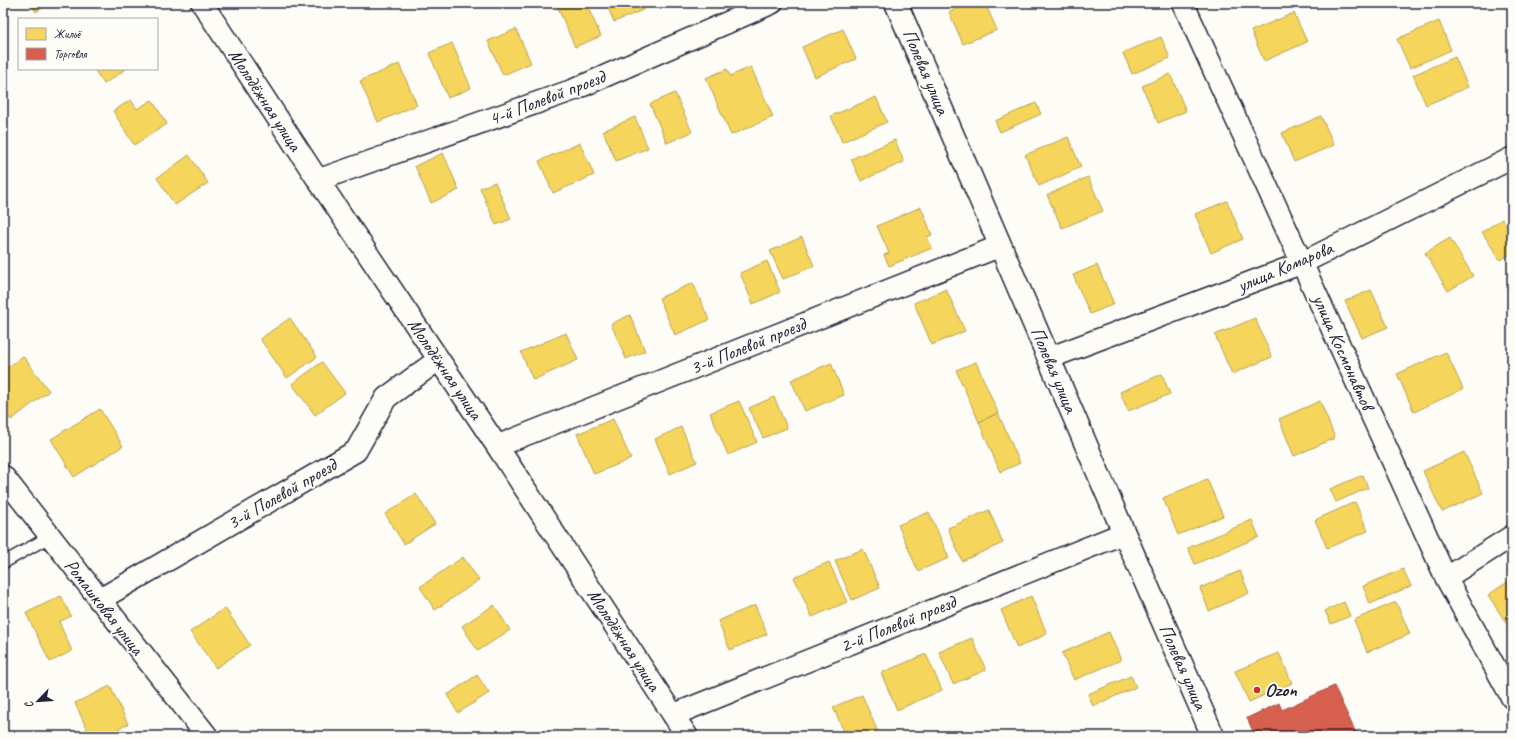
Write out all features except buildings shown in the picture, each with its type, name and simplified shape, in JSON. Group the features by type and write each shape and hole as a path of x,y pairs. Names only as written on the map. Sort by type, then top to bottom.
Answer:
{"street":[{"name":"Молодёжная улица","path":"202,3 318,180 497,446 687,736"},
{"name":"4-й Полевой проезд","path":"318,180 573,90 772,3"},
{"name":"Полевая улица","path":"896,3 1213,736"},
{"name":"улица Космонавтов","path":"1183,3 1446,578 1512,698"},
{"name":"улица Комарова","path":"1049,358 1302,263 1512,158"},
{"name":"3-й Полевой проезд","path":"497,446 1000,246"},
{"name":"3-й Полевой проезд","path":"99,600 356,451 386,398 438,360"},
{"name":"Ромашковая улица","path":"3,476 49,537 207,736"},
{"name":"2-й Полевой проезд","path":"673,715 1124,533"},
{"path":"1446,578 1512,536"}],"lane":[{"path":"3,563 49,537"}],"place":[{"name":"Ozon","path":"1257,690"}]}
